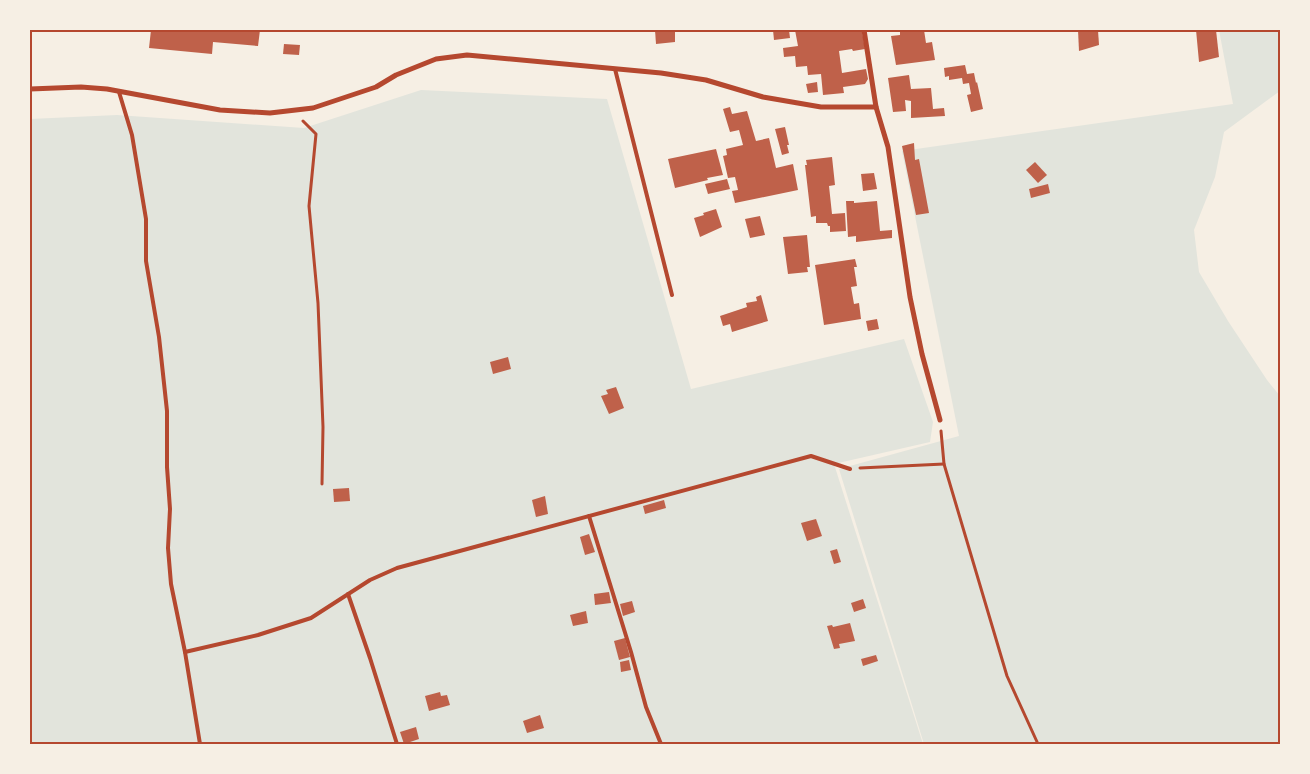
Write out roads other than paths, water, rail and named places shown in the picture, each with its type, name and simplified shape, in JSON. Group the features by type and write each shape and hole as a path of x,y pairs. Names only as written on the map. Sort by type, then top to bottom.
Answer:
{"street":[{"path":"864,30 876,107 888,147 910,297 922,354 940,420"},
{"path":"30,89 81,87 220,110 270,113 314,108 376,87 396,75 436,59 466,55 661,73 706,80 763,97 821,108 876,107"}],"lane":[{"path":"615,69 672,294"},
{"path":"118,92 132,135 146,219 146,261 159,337 166,411 170,509 168,548 171,584 185,652 200,744"},
{"path":"185,652 258,635 311,618 370,580 397,568 811,456 850,469"},
{"path":"589,516 646,707 661,744"},
{"path":"348,594 397,744"}]}
